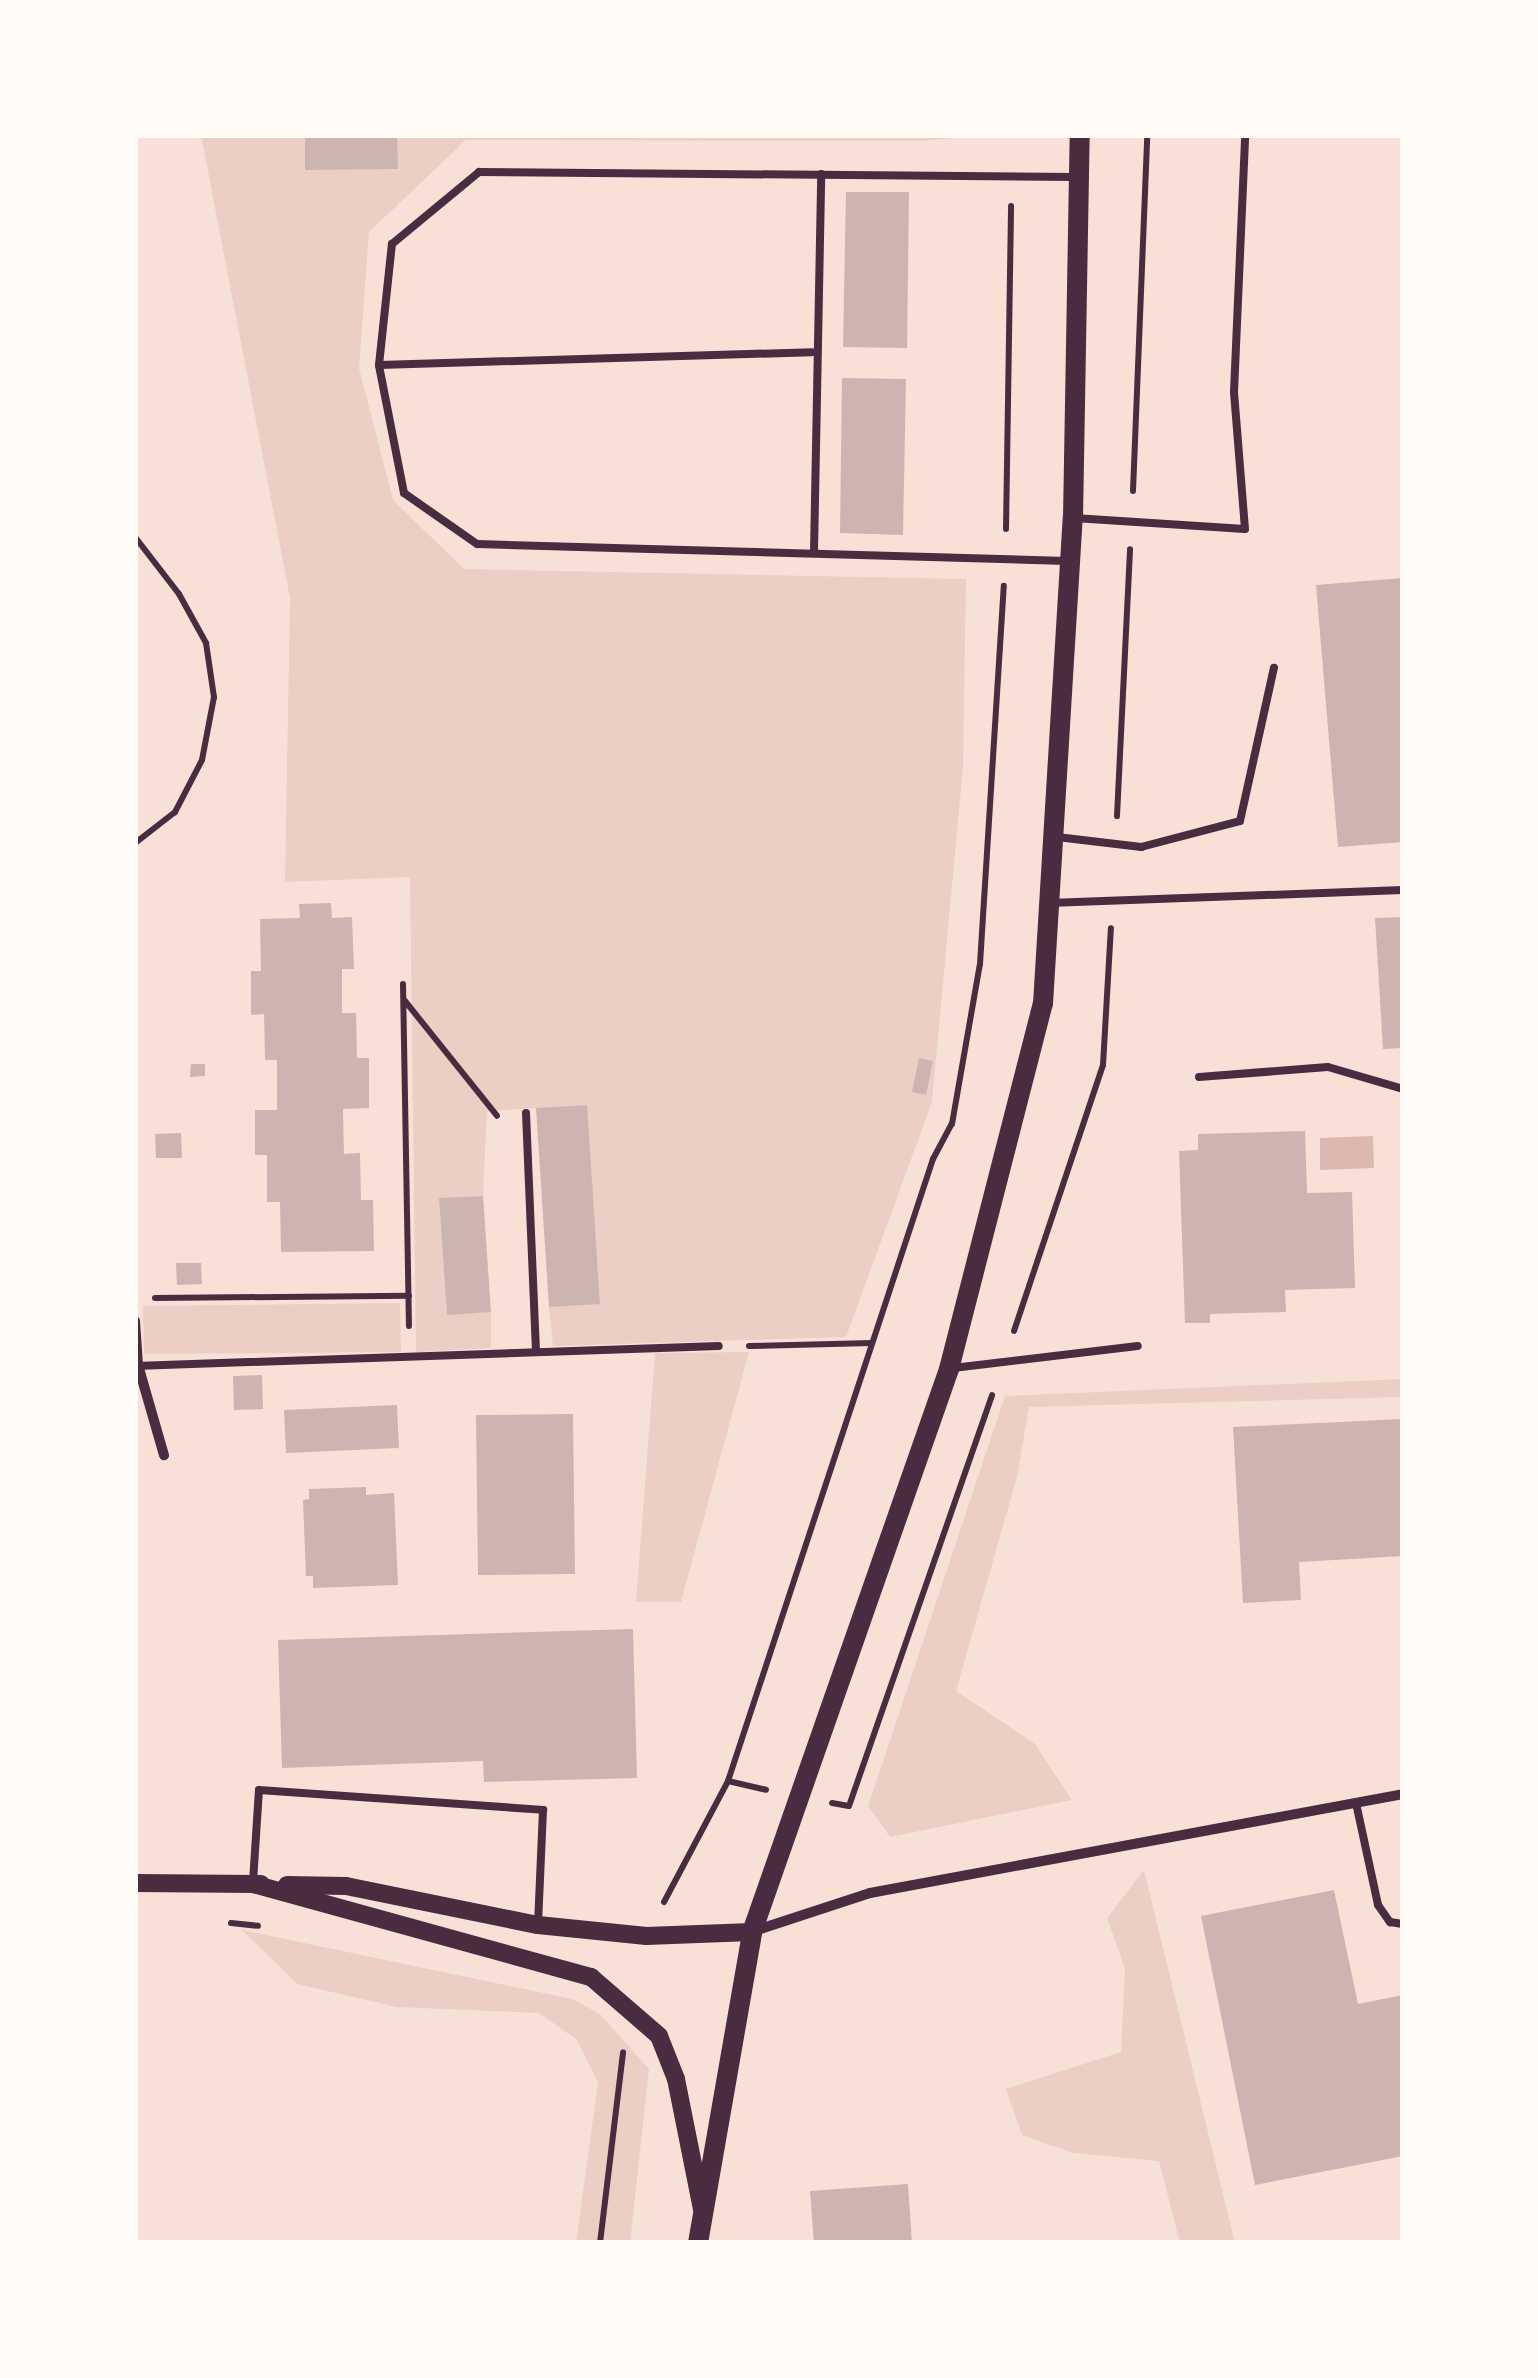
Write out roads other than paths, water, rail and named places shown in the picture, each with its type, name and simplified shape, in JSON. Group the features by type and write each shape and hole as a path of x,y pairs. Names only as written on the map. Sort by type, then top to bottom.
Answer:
{"main road":[{"path":"698,2243 752,1932 794,1797 948,1369 1043,1004 1073,518 1080,135"}],"street":[{"path":"135,1321 136,1365 164,1455"},
{"path":"135,1883 346,1886 538,1924 646,1936 752,1932 870,1892 1403,1794"},
{"path":"253,1884 592,1977 659,2036 676,2080 703,2213"}],"lane":[{"path":"1073,518 1245,529 1234,392 1245,135"},
{"path":"1069,562 1006,556 477,544 404,493 379,366 392,244 479,172 1080,177"},
{"path":"814,552 812,352 821,174"},
{"path":"379,366 812,352"},
{"path":"1052,836 1141,847 1240,821 1274,668"},
{"path":"1050,903 1112,905 1403,890"},
{"path":"1199,1077 1328,1067 1403,1089"},
{"path":"526,1113 536,1352"},
{"path":"136,1365 719,1346"},
{"path":"948,1369 1138,1346"},
{"path":"253,1884 259,1790 543,1810 538,1924"},
{"path":"1356,1803 1378,1906 1390,1922 1403,1924"}]}
